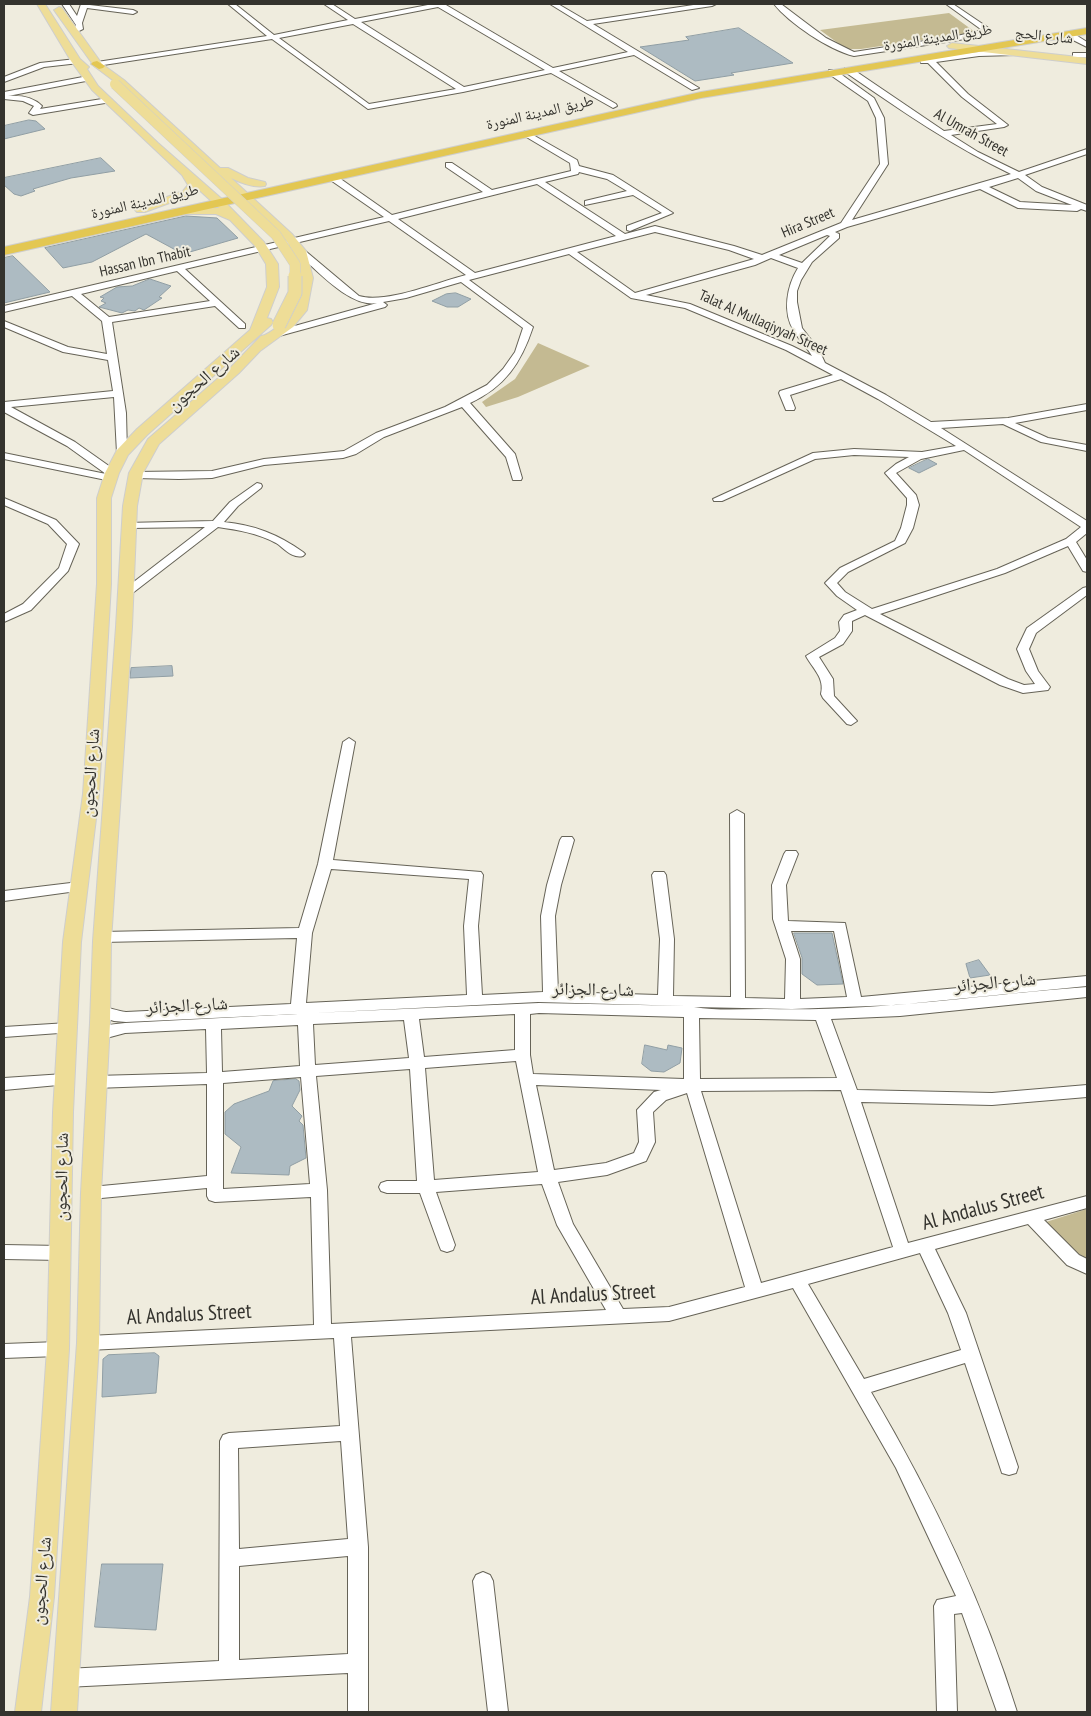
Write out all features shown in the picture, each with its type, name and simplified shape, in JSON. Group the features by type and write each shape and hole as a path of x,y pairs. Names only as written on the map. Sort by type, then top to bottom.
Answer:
{"highway":[{"name":"طريق المدينة المنورة","path":"4,240 141,210 332,177 708,93 871,66 1087,25"},
{"name":"طريق المدينة المنورة","path":"240,193 261,184 695,88 794,70 892,56 919,48 992,46 1087,31"},
{"name":"طريق المدينة المنورة","path":"4,251 168,213 215,198"}],"main road":[{"path":"32,4 48,14"},
{"name":"شارع الحجون","path":"41,4 76,60 111,85 264,235 283,263 286,287 281,304 235,370 153,442 136,475 130,506 126,593 102,937 91,1193 88,1343 64,1712"},
{"name":"شارع الحجون","path":"54,4 111,85"},
{"path":"1046,37 1041,41 1042,44 1059,53"},
{"name":"شارع الحج","path":"972,46 1087,61"},
{"name":"شارع الحج","path":"992,46 1087,55"},
{"path":"76,60 95,88 215,198 262,248 272,264 273,287 262,332"},
{"path":"98,65 121,82 292,241 300,251 307,278 301,310 289,324 262,332"},
{"path":"208,163 244,180 261,184"},
{"path":"141,210 187,193 194,185 186,172"},
{"path":"168,213 217,211 233,217"},
{"name":"شارع الحجون","path":"28,1712 42,1597 58,1349 64,1080 72,942 91,794 104,584 104,498 111,476 122,453 142,432 262,332"}],"street":[{"path":"66,4 80,25 77,37"},
{"path":"231,4 368,107 463,90 636,52"},
{"path":"327,4 463,90"},
{"path":"98,65 273,37 440,4 613,106"},
{"path":"553,4 695,88"},
{"path":"584,21 669,5 684,4"},
{"path":"584,21 712,4"},
{"path":"777,4 820,37 845,52 854,54 870,51 919,48 984,32 986,29 949,4"},
{"path":"78,22 84,5 133,12"},
{"path":"1068,34 1087,45"},
{"path":"17,74 24,66 64,55 70,49"},
{"path":"870,51 892,56"},
{"path":"871,66 979,54 1021,53"},
{"path":"4,80 43,65 76,60"},
{"path":"930,60 946,81 967,99 1004,125 943,134"},
{"name":"Al Umrah Street","path":"848,70 974,154 1019,174 1039,189 1087,209"},
{"name":"Hira Street","path":"634,296 765,256 844,225 884,164 880,118 871,100 832,72"},
{"path":"4,94 88,78"},
{"path":"4,98 16,97 32,101 38,106 33,113 108,100"},
{"path":"526,133 574,162 575,168 610,176 669,213 629,228"},
{"path":"844,225 981,186 1087,151"},
{"path":"449,165 490,193"},
{"name":"Hassan Ibn Thabit","path":"4,309 303,240 575,172 575,168"},
{"path":"332,177 473,276"},
{"path":"538,181 623,237"},
{"path":"981,186 1018,204 1087,209"},
{"path":"588,203 635,192"},
{"path":"300,251 356,298 369,302 403,296 655,229 804,267"},
{"path":"821,365 816,351 797,328 792,310 791,292 795,279 804,267 836,236 826,231"},
{"name":"Talat Al Mullaqiyyah Street","path":"570,251 634,296 687,306 789,348 842,376 966,447 1087,527"},
{"path":"178,268 217,303 262,332 391,303 403,296"},
{"path":"136,475 175,477 222,473 259,463 310,460 346,454 379,435 464,403 505,376 525,344 528,327 462,279"},
{"path":"75,293 107,320 121,413 122,453"},
{"path":"107,320 217,303"},
{"path":"4,324 66,350 113,358"},
{"path":"790,408 784,393 842,376"},
{"path":"4,406 118,394"},
{"path":"464,403 511,456 517,478"},
{"path":"4,406 71,444 111,476"},
{"path":"929,426 1005,421 1087,407"},
{"path":"1066,410 1087,417"},
{"path":"1005,421 1023,432 1054,444 1087,448"},
{"path":"718,499 813,456 854,452 921,454 966,447"},
{"path":"921,454 890,473 912,497 913,504 907,528 899,543 844,570 831,583 841,594 869,611 1004,682 1022,688 1044,687 1032,671 1023,649 1032,631 1087,590"},
{"path":"4,456 111,476"},
{"path":"126,593 217,523 234,504 257,486"},
{"path":"4,501 52,522 73,544 64,569 27,607 4,618"},
{"path":"129,525 217,523 274,536 288,544 299,554"},
{"path":"852,721 829,698 827,694 830,686 829,680 812,656 839,641 846,630 845,622 848,618 1001,571 1070,541 1087,527"},
{"path":"1070,541 1087,569"},
{"path":"349,742 325,864 305,933 303,1012 333,1331 350,1433 358,1547 358,1712"},
{"path":"737,814 738,1002"},
{"path":"551,997 548,916 554,884 567,840"},
{"path":"791,854 779,885 780,919 793,958 792,1004"},
{"path":"325,864 476,875 471,926 475,1000"},
{"path":"659,875 667,939 666,1000"},
{"path":"4,896 79,887"},
{"path":"782,926 840,926 854,1002"},
{"path":"102,937 305,933"},
{"name":"شارع الجزائر","path":"100,1011 114,1016 126,1017 303,1012 475,1000 551,997 792,1004 1086,992"},
{"name":"شارع الجزائر","path":"99,1035 118,1028 213,1024 303,1012 411,1014 567,1008 822,1015 900,1011 1086,992"},
{"path":"522,1009 522,1056 544,1166 565,1225 618,1316"},
{"path":"691,1012 692,1085 755,1291"},
{"path":"411,1014 417,1064 426,1187 447,1245"},
{"path":"822,1015 903,1252"},
{"path":"213,1024 215,1078 214,1196 319,1190"},
{"path":"4,1032 68,1028"},
{"path":"95,1082 215,1078 522,1056"},
{"path":"527,1079 849,1090 992,1099 1087,1091"},
{"path":"4,1084 64,1080"},
{"path":"387,1187 426,1187 549,1177 607,1169 640,1157 647,1142 645,1110 660,1096 692,1085"},
{"path":"91,1193 214,1181"},
{"name":"Al Andalus Street","path":"88,1343 668,1314 1087,1202"},
{"path":"1032,1218 1073,1260 1087,1267"},
{"path":"925,1246 957,1313 1009,1467"},
{"path":"4,1252 61,1253"},
{"path":"797,1280 903,1463 960,1581 1007,1712"},
{"path":"4,1352 58,1349"},
{"path":"859,1388 971,1354"},
{"path":"229,1670 229,1441 350,1433"},
{"path":"229,1558 358,1547"},
{"path":"482,1581 498,1712"},
{"path":"947,1712 944,1606 969,1604"},
{"path":"66,1678 357,1663"}],"shaded area":[{"path":"949,13 975,32 861,49 846,49 820,30"},
{"path":"538,343 590,366 518,397 486,407 482,402 515,379"},
{"path":"1087,1209 1087,1258 1077,1253 1046,1222"}],"building":[{"path":"739,28 793,63 695,81 640,47 689,40 686,37"},
{"path":"29,120 36,121 45,129 4,139 4,126"},
{"path":"101,158 115,171 71,178 33,189 35,191 21,196 14,194 4,185 4,178"},
{"path":"186,216 217,218 238,238 183,254 146,234 92,262 63,268 45,248"},
{"path":"13,256 50,292 4,303 4,258"},
{"path":"150,279 171,286 159,297 162,298 144,310 139,308 135,311 128,310 122,313 99,307 106,303 101,301 104,298 100,297 117,287 132,286"},
{"path":"456,293 471,299 458,307 447,307 432,301 446,294"},
{"path":"928,459 937,464 919,473 909,468"},
{"path":"172,666 173,676 130,678 131,668"},
{"path":"794,933 832,933 843,984 817,985 802,974 802,958"},
{"path":"979,960 990,975 970,978 966,964"},
{"path":"645,1045 667,1050 668,1045 682,1048 680,1063 664,1072 651,1071 642,1064"},
{"path":"296,1079 299,1081 300,1090 292,1106 302,1116 299,1121 303,1125 306,1158 290,1166 289,1175 231,1173 241,1147 225,1134 225,1112 234,1104 269,1091 273,1081"},
{"path":"155,1353 159,1356 156,1393 102,1397 103,1359 108,1355"},
{"path":"102,1564 163,1564 156,1630 95,1627"}]}
